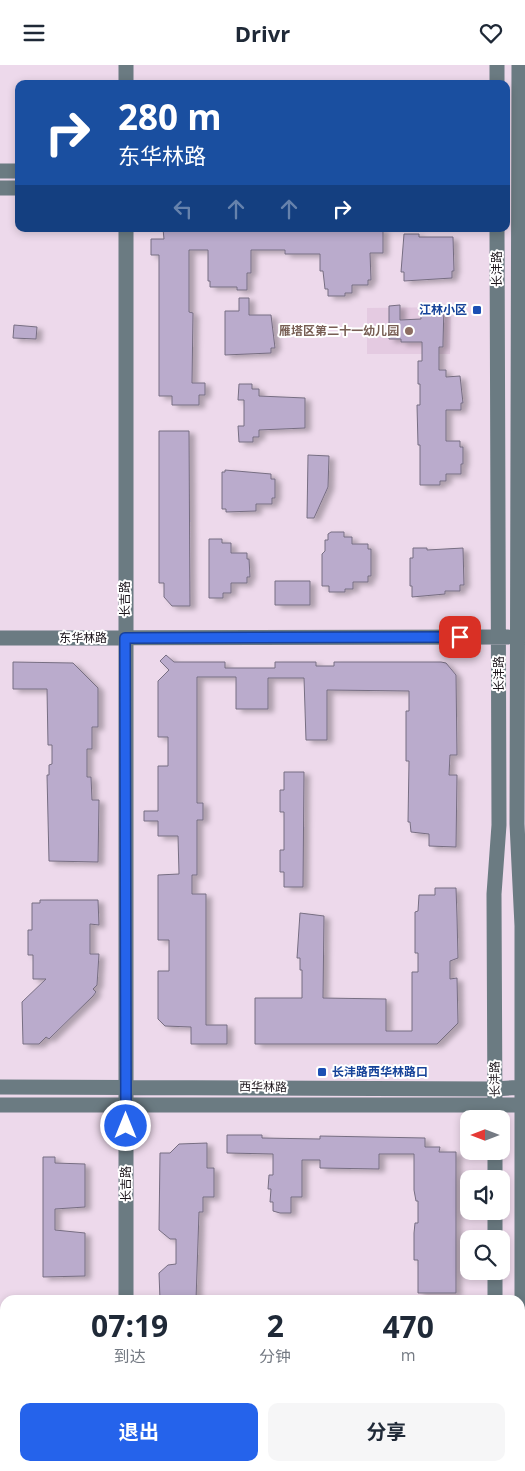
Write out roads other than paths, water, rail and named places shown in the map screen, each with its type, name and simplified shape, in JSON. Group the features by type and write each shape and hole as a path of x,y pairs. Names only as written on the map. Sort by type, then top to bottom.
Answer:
{"street":[{"path":"126,65 126,80"},
{"path":"496,65 496,80"},
{"name":"长沣路","path":"518,65 516,189 521,637 517,824 522,926 524,1087 523,1295"},
{"path":"0,171 15,171"},
{"path":"0,188 15,188"},
{"name":"长吉路","path":"126,232 126,1295"},
{"name":"长沣路","path":"495,1110 494,894 499,825 497,232"},
{"name":"东华林路","path":"0,637 521,637"},
{"name":"西华林路","path":"0,1087 125,1086 494,1089 524,1087"},
{"name":"西华林路","path":"0,1105 460,1111"},
{"name":"西华林路","path":"503,1110 524,1105"},
{"path":"495,1280 495,1295"}],"place":[{"name":"江林小区","path":"477,310"},
{"name":"雁塔区第二十一幼儿园","path":"409,331"},
{"name":"长沣路西华林路口","path":"322,1072"}]}
